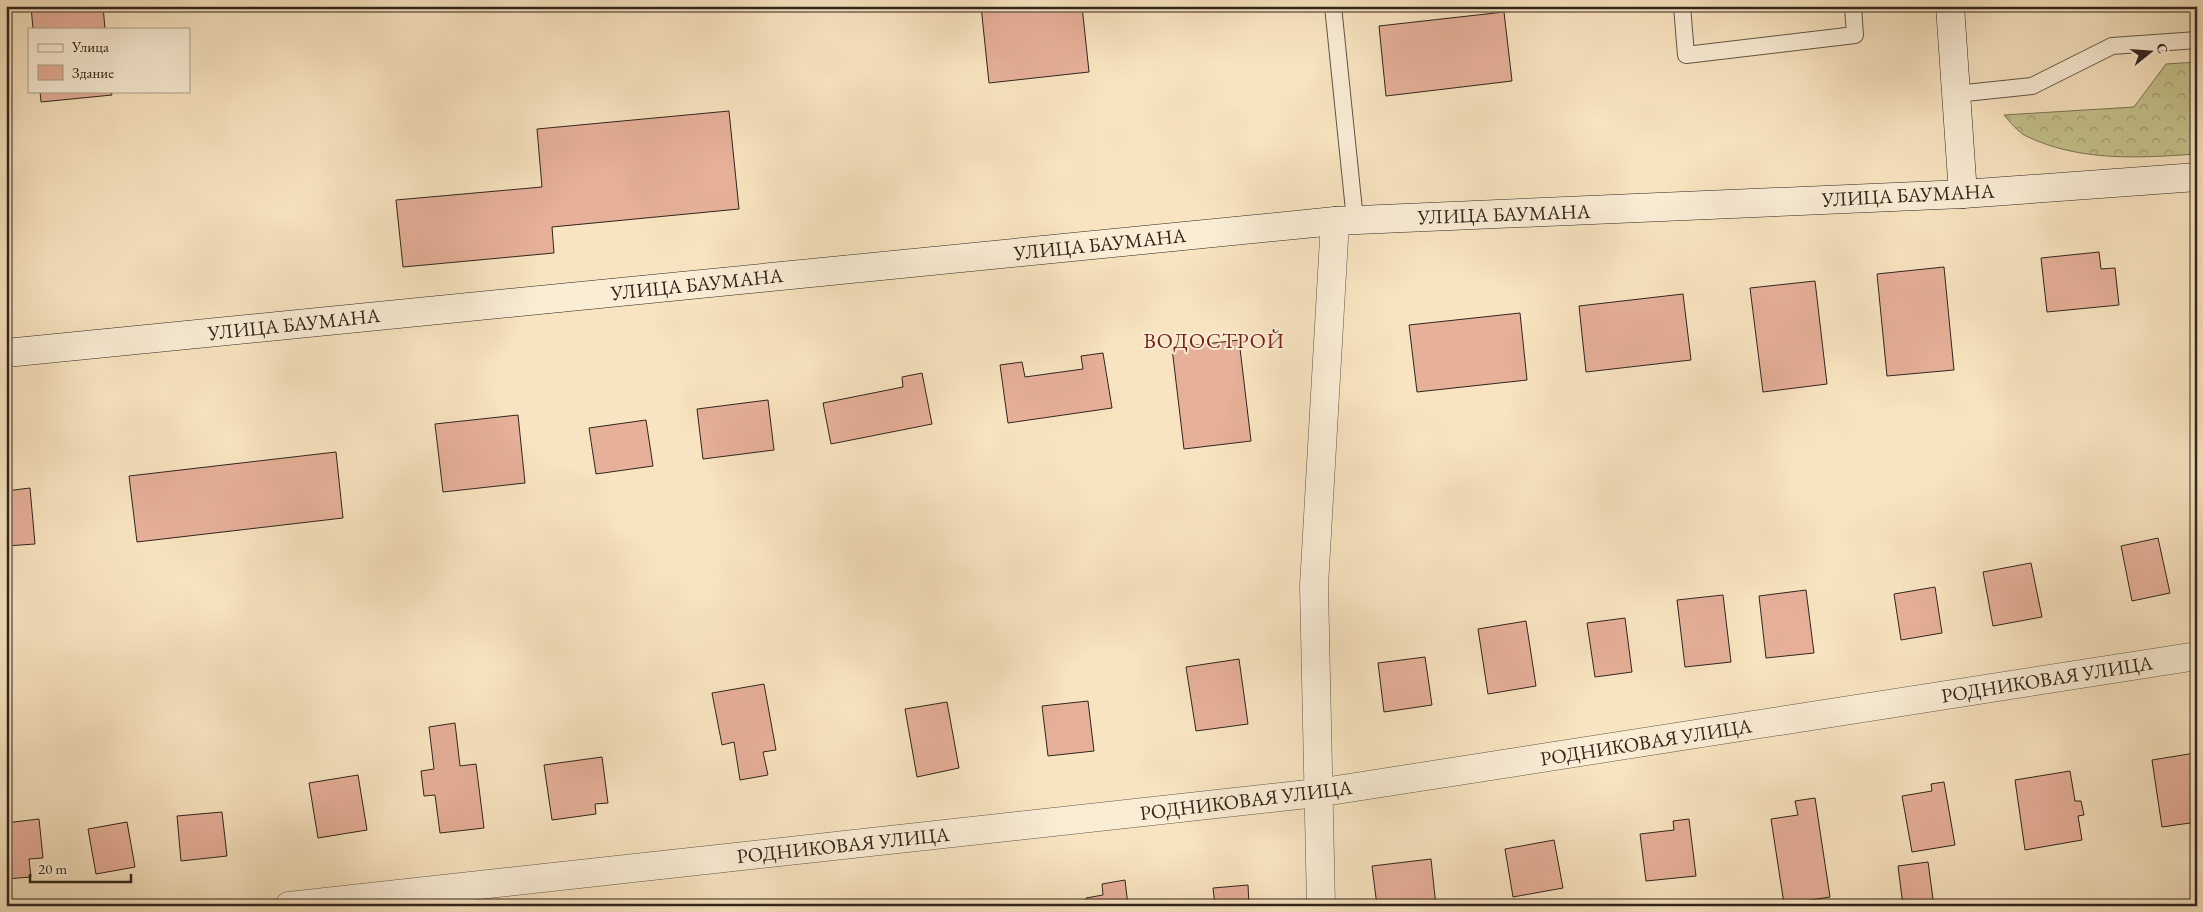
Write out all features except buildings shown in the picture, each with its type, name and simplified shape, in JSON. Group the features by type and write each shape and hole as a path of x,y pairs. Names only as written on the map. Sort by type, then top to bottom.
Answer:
{"street":[{"path":"1950,6 1963,194"},
{"name":"УЛИЦА БАУМАНА","path":"6,352 1345,220 1963,194 2197,177"},
{"path":"1321,906 1317,793 1314,586 1345,220"},
{"name":"РОДНИКОВАЯ УЛИЦА","path":"290,906 1317,793 2197,656"}],"lane":[{"path":"1333,6 1345,220"},
{"path":"1682,6 1686,55 1855,35 1853,6"},
{"path":"1956,94 2032,86 2112,46 2197,40"}],"green space":[{"path":"2197,62 2197,154 2132,157 2089,154 2067,150 2026,136 2004,115 2134,107 2166,64"}],"district":[{"name":"ВОДОСТРОЙ","path":"1214,341"}]}
